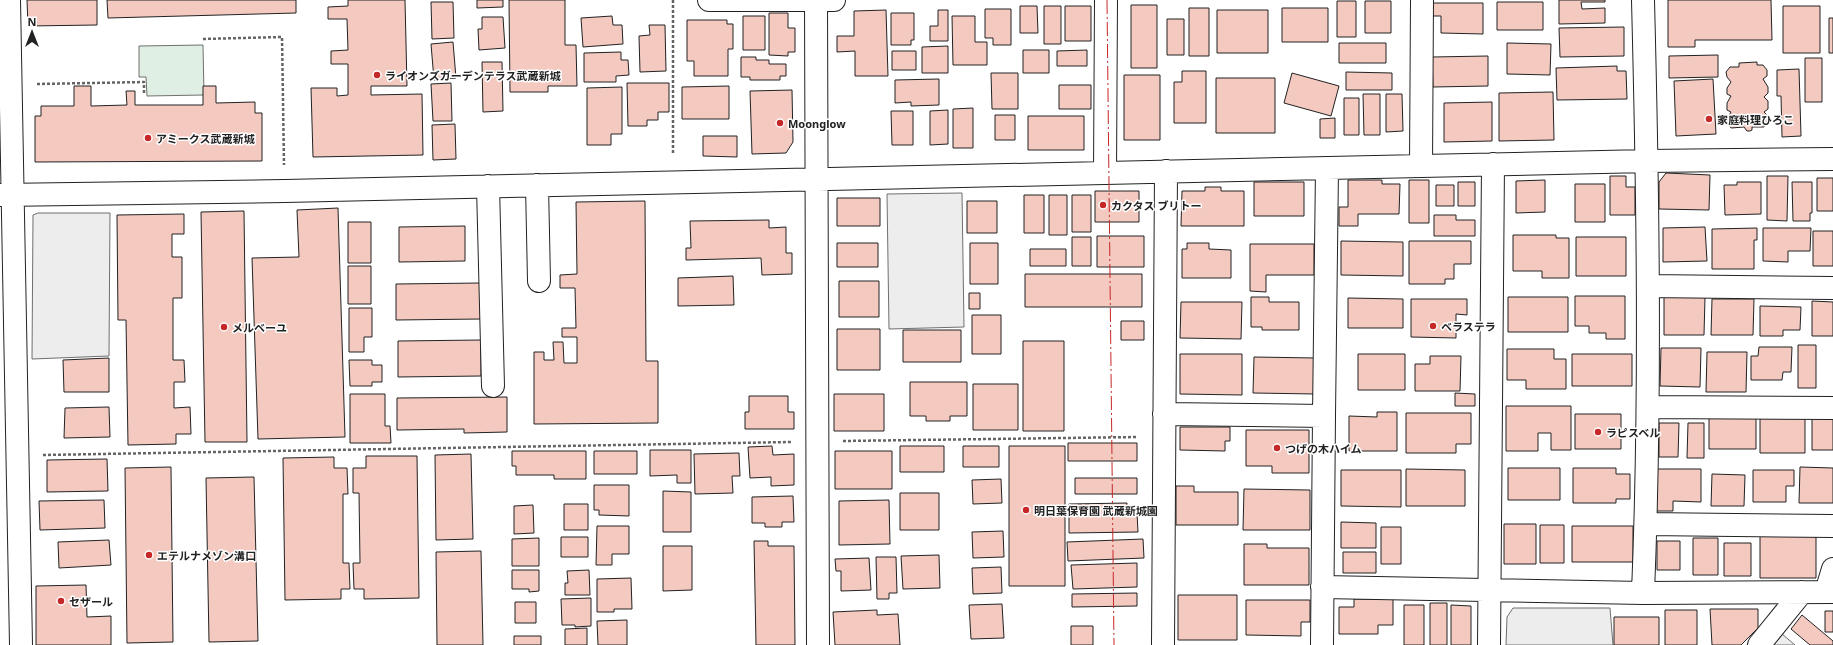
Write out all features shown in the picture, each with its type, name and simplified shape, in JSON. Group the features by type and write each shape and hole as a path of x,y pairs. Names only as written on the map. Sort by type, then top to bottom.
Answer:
{"street":[{"path":"9,0 10,85 7,195 18,455 21,645"},
{"path":"709,0 834,0"},
{"path":"816,0 815,179 818,442 818,645"},
{"path":"1105,173 1106,0"},
{"path":"1421,166 1422,0"},
{"path":"1643,0 1649,286 1649,407 1643,593"},
{"path":"7,195 285,191 1494,164 1833,159"},
{"path":"1489,645 1494,164"},
{"path":"1322,645 1328,168"},
{"path":"1162,645 1166,171"},
{"path":"537,185 539,281"},
{"path":"488,186 493,386"},
{"path":"1649,286 1833,288"},
{"path":"1649,407 1833,408"},
{"path":"1164,414 1324,416"},
{"path":"1646,524 1833,526"},
{"path":"1322,587 1643,593 1829,592 1833,569"},
{"path":"1759,645 1802,592"}],"path":[{"path":"673,0 673,182"},
{"path":"203,39 282,37 285,191"},
{"path":"10,85 144,82 144,95"},
{"path":"18,455 1164,437"}],"green space":[{"path":"203,45 204,95 147,96 146,77 139,77 139,46"}],"shaded area":[{"path":"962,193 964,327 889,329 887,194"},
{"path":"38,213 110,213 109,356 32,359 33,215"},
{"path":"1513,608 1610,608 1613,645 1506,645 1507,617"},
{"path":"1782,634 1795,645 1773,645"}],"building":[{"path":"27,0 97,0 97,25 28,26"},
{"path":"107,0 296,0 296,13 108,18"},
{"name":"ライオンズガーデンテラス武蔵新城","path":"348,0 405,0 407,86 371,86 371,95 422,94 423,155 313,157 311,88 337,88 337,96 348,95 348,64 331,64 331,51 348,50 347,19 328,19 328,7 348,6"},
{"path":"477,0 503,0 503,7 477,8"},
{"path":"509,0 565,0 565,45 576,45 577,86 548,86 548,92 510,92"},
{"path":"1559,0 1605,0 1605,2 1581,2 1582,9 1605,8 1605,23 1559,24"},
{"path":"1668,0 1771,0 1772,40 1695,40 1695,47 1668,47"},
{"path":"1337,1 1356,1 1356,37 1337,37"},
{"path":"1365,1 1391,1 1391,33 1365,33"},
{"path":"431,2 453,2 454,38 432,39"},
{"path":"1497,2 1543,2 1543,30 1497,30"},
{"path":"1431,3 1483,3 1483,34 1441,33 1441,16 1431,16"},
{"path":"1131,5 1157,5 1157,68 1131,68"},
{"path":"1020,6 1037,6 1038,33 1020,33"},
{"path":"1044,6 1061,6 1061,44 1044,44"},
{"path":"1065,6 1091,6 1091,41 1065,41"},
{"path":"1783,6 1820,6 1820,53 1783,53"},
{"path":"1189,8 1209,8 1209,56 1189,56"},
{"path":"1282,8 1328,8 1328,42 1282,42"},
{"path":"985,9 1011,9 1011,45 993,45 993,38 985,38"},
{"path":"886,10 888,76 855,76 855,51 837,52 837,36 854,36 854,11"},
{"path":"938,10 948,10 948,41 930,41 930,26 938,26"},
{"path":"1217,10 1268,10 1268,53 1217,53"},
{"path":"769,13 788,13 788,28 795,28 795,52 788,52 788,56 769,55"},
{"path":"891,13 914,13 914,40 911,40 911,45 891,45"},
{"path":"612,16 613,25 622,25 623,44 583,47 581,18"},
{"path":"743,16 765,16 765,50 743,50"},
{"path":"952,16 975,16 975,42 987,42 987,65 953,65"},
{"path":"482,17 503,17 505,48 479,50 478,29 482,29"},
{"path":"1829,18 1833,18 1833,53 1829,53"},
{"path":"1167,19 1184,19 1184,55 1167,55"},
{"path":"687,20 727,20 727,24 733,24 733,49 728,49 728,76 694,76 694,61 687,61"},
{"path":"649,25 665,25 666,71 640,72 639,36 650,35"},
{"path":"1624,27 1624,56 1560,57 1559,28"},
{"path":"453,42 456,78 434,80 431,44"},
{"path":"1339,43 1386,43 1386,63 1339,63"},
{"path":"1507,43 1551,44 1550,75 1507,74"},
{"path":"948,46 948,73 922,73 922,47"},
{"path":"1023,50 1049,50 1049,73 1023,73"},
{"path":"1087,50 1087,66 1057,66 1057,51"},
{"path":"892,51 916,51 916,70 892,70"},
{"path":"621,52 621,60 628,60 629,75 616,76 616,82 584,82 584,53"},
{"path":"1718,55 1718,77 1669,78 1669,56"},
{"path":"1488,56 1488,86 1433,87 1432,57"},
{"path":"741,57 756,57 756,60 769,60 769,64 786,64 786,76 780,76 780,80 750,80 750,77 741,77"},
{"path":"1805,58 1822,58 1822,102 1805,102"},
{"path":"482,62 502,62 503,111 483,112"},
{"path":"1757,62 1757,65 1763,65 1767,70 1767,76 1763,79 1768,87 1768,93 1764,97 1768,101 1768,109 1764,112 1768,116 1767,123 1764,127 1752,127 1752,130 1750,131 1747,131 1744,127 1731,128 1728,124 1728,117 1731,112 1727,110 1727,103 1731,96 1727,94 1727,88 1731,82 1727,77 1726,72 1730,67 1739,67 1739,63"},
{"path":"1617,66 1617,71 1626,71 1627,99 1557,100 1556,68"},
{"path":"1799,69 1801,136 1782,137 1781,96 1777,96 1777,70"},
{"path":"1182,71 1206,71 1206,123 1174,123 1174,82 1182,82"},
{"path":"1346,72 1392,73 1392,90 1346,90"},
{"path":"991,73 1018,73 1018,109 992,109"},
{"path":"1292,73 1339,86 1331,116 1284,103"},
{"path":"1124,75 1160,75 1160,140 1124,140"},
{"path":"1216,78 1275,78 1275,133 1216,133"},
{"path":"939,79 939,105 911,106 911,102 895,103 895,80"},
{"path":"1713,79 1716,134 1676,136 1674,81"},
{"path":"451,83 452,121 433,121 431,84"},
{"path":"627,83 669,83 669,112 658,112 658,120 647,120 647,126 628,126"},
{"path":"1059,85 1091,85 1091,109 1059,109"},
{"name":"アミークス武蔵新城","path":"74,86 91,86 91,106 127,105 126,91 135,91 135,105 203,105 203,86 216,86 216,103 255,102 255,113 262,113 262,161 35,162 35,116 41,116 41,106 74,106"},
{"path":"729,86 729,119 682,119 682,87"},
{"path":"622,87 622,134 611,134 611,145 587,145 587,88"},
{"path":"792,90 793,142 786,153 752,154 750,91"},
{"path":"1553,92 1554,140 1499,141 1499,93"},
{"path":"1363,94 1380,94 1380,135 1364,135"},
{"path":"1386,94 1402,94 1403,131 1386,132"},
{"path":"1344,98 1359,98 1359,135 1344,135"},
{"path":"1492,102 1492,141 1444,142 1444,103"},
{"path":"973,108 973,148 953,148 953,109"},
{"path":"948,110 948,144 930,145 930,111"},
{"path":"891,111 913,111 913,145 892,145"},
{"path":"995,115 1015,115 1015,140 995,140"},
{"path":"1028,116 1084,116 1084,150 1028,150"},
{"path":"1335,118 1335,138 1320,138 1320,119"},
{"path":"455,124 456,159 433,160 432,125"},
{"path":"703,136 737,136 737,157 703,156"},
{"path":"1666,173 1710,175 1709,210 1659,209 1659,182"},
{"path":"1610,176 1626,176 1626,187 1635,187 1635,215 1610,215"},
{"path":"1767,176 1788,176 1787,221 1767,220"},
{"path":"1817,178 1833,178 1833,211 1817,211"},
{"path":"1348,180 1382,180 1382,184 1400,184 1399,214 1358,214 1358,226 1339,226 1339,207 1348,207"},
{"path":"1409,180 1429,180 1429,223 1409,223"},
{"path":"1545,180 1545,212 1516,213 1516,181"},
{"path":"1254,182 1304,182 1304,216 1254,216"},
{"path":"1458,182 1475,182 1475,206 1458,206"},
{"path":"1737,182 1761,182 1761,214 1725,215 1724,185 1737,185"},
{"path":"1792,182 1812,182 1812,213 1810,213 1810,221 1793,221"},
{"path":"1575,184 1605,184 1605,222 1575,222"},
{"path":"1436,185 1454,185 1454,206 1436,206"},
{"path":"1205,187 1221,187 1221,191 1244,191 1244,226 1181,226 1182,191 1205,191"},
{"path":"1095,191 1139,191 1139,222 1095,222"},
{"path":"1024,195 1044,195 1044,233 1024,233"},
{"path":"1049,195 1067,195 1067,235 1049,235"},
{"path":"1072,195 1091,195 1091,232 1072,232"},
{"path":"837,198 880,198 880,226 837,226"},
{"path":"645,201 646,361 658,361 658,423 534,424 534,352 544,352 544,360 554,360 553,342 563,342 564,363 577,363 577,337 562,337 562,328 576,328 575,288 560,288 560,275 577,274 576,202"},
{"path":"967,201 997,201 997,233 967,233"},
{"path":"338,208 345,437 258,439 252,258 299,257 297,210"},
{"name":"メルベーユ","path":"244,211 247,442 205,442 201,212"},
{"path":"184,214 184,234 172,234 172,257 182,257 182,298 173,298 173,360 184,360 185,382 174,382 174,408 190,407 191,434 176,434 176,444 128,445 126,320 118,320 117,215"},
{"path":"1434,215 1456,215 1456,220 1475,220 1475,236 1434,236"},
{"path":"769,220 769,228 786,227 786,253 792,253 792,274 762,275 761,258 686,260 686,248 691,248 690,221"},
{"path":"348,222 371,222 371,263 348,263"},
{"path":"465,226 465,261 399,262 399,227"},
{"path":"1705,227 1707,261 1663,262 1663,228"},
{"path":"1757,228 1757,240 1754,240 1754,269 1712,269 1712,229"},
{"path":"1763,228 1811,228 1810,251 1788,251 1788,262 1763,261"},
{"path":"1813,231 1833,231 1833,266 1813,266"},
{"path":"1513,235 1556,235 1556,238 1569,238 1569,278 1542,278 1542,271 1513,271"},
{"path":"1097,236 1144,236 1144,267 1097,267"},
{"path":"1072,237 1091,237 1091,266 1072,266"},
{"path":"1576,237 1626,237 1626,276 1576,276"},
{"path":"1341,241 1403,242 1403,276 1341,275"},
{"path":"1409,241 1471,241 1471,264 1454,264 1454,279 1445,279 1445,284 1409,284"},
{"path":"837,243 878,243 878,267 837,267"},
{"path":"970,243 998,243 998,284 970,284"},
{"path":"1187,243 1209,243 1209,249 1231,250 1231,278 1182,278 1182,249 1187,249"},
{"path":"1250,244 1314,244 1314,275 1266,275 1266,292 1250,291"},
{"path":"1030,249 1066,249 1066,266 1030,266"},
{"path":"348,266 371,266 371,304 348,304"},
{"path":"1025,274 1142,274 1142,307 1025,307"},
{"path":"733,276 734,305 678,306 678,278"},
{"path":"839,281 879,281 879,317 839,317"},
{"path":"480,283 481,319 396,320 396,284"},
{"path":"969,293 980,293 980,309 969,309"},
{"path":"1575,296 1625,296 1625,339 1606,339 1606,333 1589,333 1589,326 1575,326"},
{"path":"1251,297 1269,297 1269,302 1299,302 1299,330 1262,330 1262,327 1251,327"},
{"path":"1508,297 1568,297 1568,332 1508,332"},
{"path":"1664,297 1705,297 1704,335 1664,335"},
{"path":"1348,298 1403,299 1403,328 1348,328"},
{"name":"ベラステラ","path":"1411,299 1467,299 1467,315 1456,314 1456,338 1411,337"},
{"path":"1712,299 1754,299 1753,335 1711,335"},
{"path":"1812,301 1833,302 1833,336 1812,336"},
{"path":"1181,302 1242,302 1241,339 1180,338"},
{"path":"1760,306 1801,307 1800,330 1783,330 1783,336 1760,336"},
{"path":"349,308 372,308 372,337 364,337 364,352 349,352"},
{"path":"972,315 1001,315 1001,354 972,354"},
{"path":"1121,321 1144,321 1144,340 1121,340"},
{"path":"837,329 880,329 880,370 837,370"},
{"path":"903,330 961,330 961,362 903,362"},
{"path":"481,340 481,376 398,377 398,341"},
{"path":"1023,341 1064,341 1064,431 1023,431"},
{"path":"1798,345 1816,345 1816,388 1798,388"},
{"path":"1759,347 1792,347 1791,372 1783,372 1782,380 1751,380 1751,356 1758,356"},
{"path":"1661,348 1701,348 1700,387 1660,386"},
{"path":"1507,349 1554,349 1554,359 1566,359 1566,389 1526,389 1526,380 1507,380"},
{"path":"1707,352 1747,352 1746,392 1706,392"},
{"path":"1180,354 1242,354 1242,395 1180,394"},
{"path":"1358,354 1405,354 1405,390 1358,390"},
{"path":"1572,354 1632,354 1632,386 1572,386"},
{"path":"1430,356 1461,356 1460,391 1415,391 1415,364 1430,364"},
{"path":"1254,357 1316,358 1315,394 1253,393"},
{"path":"109,358 109,392 64,392 63,360"},
{"path":"349,360 372,360 372,365 382,365 382,382 372,382 372,386 350,386"},
{"path":"910,382 967,382 967,416 950,416 950,421 926,421 926,416 910,416"},
{"path":"973,384 1018,384 1018,430 973,430"},
{"path":"1455,393 1475,394 1475,406 1455,406"},
{"path":"350,394 385,394 385,426 390,426 391,443 350,443"},
{"path":"834,394 884,394 884,431 834,431"},
{"path":"749,396 788,396 788,412 794,412 794,429 745,429 745,412 749,412"},
{"path":"507,397 507,432 464,433 464,429 397,430 397,398"},
{"path":"1506,406 1571,406 1571,450 1551,450 1551,433 1538,433 1538,451 1506,451"},
{"path":"109,407 110,437 64,438 65,408"},
{"path":"1377,412 1397,412 1397,451 1349,451 1349,416 1377,417"},
{"path":"1406,413 1471,413 1471,444 1456,444 1456,453 1406,453"},
{"name":"ラピスベル","path":"1575,414 1621,414 1621,449 1575,449"},
{"path":"1812,417 1833,417 1833,450 1812,450"},
{"path":"1709,418 1756,418 1756,449 1709,449"},
{"path":"1760,418 1805,418 1805,453 1760,453"},
{"path":"1659,423 1679,423 1678,457 1659,457"},
{"path":"1688,423 1704,423 1704,458 1687,458"},
{"path":"1180,427 1230,427 1230,441 1225,441 1225,451 1180,450"},
{"name":"つげの木ハイム","path":"1246,430 1309,430 1309,473 1272,473 1272,466 1246,466"},
{"path":"1068,443 1137,443 1137,461 1068,461"},
{"path":"772,446 773,455 794,454 794,485 771,486 771,477 750,478 748,447"},
{"path":"900,446 944,446 944,472 900,472"},
{"path":"963,446 999,446 999,467 963,467"},
{"path":"1009,446 1065,446 1065,586 1009,586"},
{"path":"650,450 691,450 691,483 677,483 677,475 650,476"},
{"path":"512,451 586,451 586,479 554,479 554,475 516,475 516,466 512,466"},
{"path":"594,451 637,451 637,474 594,474"},
{"path":"835,451 892,451 892,489 835,489"},
{"path":"739,453 740,476 732,476 733,493 695,494 694,454"},
{"path":"471,454 473,539 436,540 435,455"},
{"path":"366,456 417,456 419,598 364,599 364,589 354,589 353,563 360,563 359,493 353,493 353,468 366,468"},
{"path":"334,457 334,468 347,468 348,494 343,494 343,563 349,563 350,589 341,589 341,599 285,600 283,458"},
{"path":"107,459 108,491 47,492 47,460"},
{"name":"エテルナメゾン溝口","path":"171,467 173,642 127,643 125,468"},
{"path":"1800,467 1833,468 1833,503 1799,503"},
{"path":"1508,468 1560,468 1560,500 1508,500"},
{"path":"1573,468 1616,468 1616,474 1630,474 1630,499 1616,499 1616,503 1573,503"},
{"path":"1406,469 1465,470 1465,506 1406,506"},
{"path":"1657,469 1701,469 1701,502 1673,501 1673,511 1656,511"},
{"path":"1341,470 1401,470 1401,507 1341,506"},
{"path":"1753,470 1794,470 1794,486 1786,486 1786,502 1753,502"},
{"path":"1712,474 1745,475 1744,506 1711,506"},
{"path":"254,477 258,641 209,642 206,478"},
{"path":"1075,478 1137,478 1137,494 1075,494"},
{"path":"1001,479 1002,503 973,504 972,480"},
{"path":"594,485 629,485 629,516 599,515 599,510 594,510"},
{"path":"1176,486 1194,486 1194,492 1238,492 1238,525 1176,525"},
{"path":"1244,489 1310,490 1310,530 1243,530"},
{"path":"663,491 691,492 691,532 663,532"},
{"path":"900,493 939,493 939,530 900,530"},
{"path":"793,496 794,522 782,522 782,527 765,527 765,523 752,523 752,497"},
{"path":"104,500 105,528 40,530 39,501"},
{"path":"889,500 890,544 839,545 839,501"},
{"path":"1127,503 1127,513 1137,513 1138,532 1069,533 1069,504"},
{"path":"564,504 588,504 588,530 564,530"},
{"path":"533,505 534,533 514,534 514,506"},
{"path":"1341,522 1376,523 1376,548 1341,548"},
{"path":"1504,524 1536,524 1536,564 1504,564"},
{"path":"1540,525 1564,525 1564,563 1540,563"},
{"path":"597,526 629,526 629,554 612,554 612,565 596,565"},
{"path":"1572,526 1633,526 1633,562 1572,562"},
{"path":"1381,527 1401,527 1401,564 1381,564"},
{"path":"1003,531 1004,557 973,558 972,532"},
{"path":"1760,535 1816,535 1816,578 1760,578"},
{"path":"561,537 588,537 588,557 561,557"},
{"path":"539,538 539,566 512,566 512,539"},
{"path":"1693,538 1718,538 1718,575 1693,575"},
{"path":"1143,539 1144,558 1068,561 1067,542"},
{"path":"109,540 111,565 59,568 58,542"},
{"path":"754,541 768,541 768,546 794,546 795,645 756,645"},
{"path":"1657,541 1680,541 1680,570 1657,570"},
{"path":"1724,543 1751,543 1751,576 1724,576"},
{"path":"1244,544 1267,544 1267,548 1309,548 1309,585 1244,585"},
{"path":"663,546 692,546 692,590 663,591"},
{"path":"481,551 483,645 437,645 436,552"},
{"path":"1343,552 1376,552 1376,573 1343,573"},
{"path":"939,555 940,588 903,589 901,556"},
{"path":"876,557 896,557 897,593 889,593 889,599 877,599"},
{"path":"869,558 871,590 841,591 841,571 836,571 835,559"},
{"path":"1137,563 1137,587 1073,589 1071,565"},
{"path":"1001,567 1002,593 973,594 972,568"},
{"path":"512,570 539,570 539,591 529,592 529,589 512,589"},
{"path":"589,570 590,595 565,595 565,583 568,583 567,571"},
{"path":"631,578 632,609 614,609 614,612 597,612 597,579"},
{"name":"セザール","path":"86,585 87,617 111,616 111,645 36,645 36,586"},
{"path":"1137,593 1137,606 1072,607 1072,594"},
{"path":"1178,595 1237,595 1237,640 1178,640"},
{"path":"591,598 591,626 575,627 575,625 562,625 561,599"},
{"path":"1354,599 1393,599 1393,625 1378,625 1378,634 1339,634 1339,607 1354,607"},
{"path":"1246,600 1310,600 1310,622 1301,622 1301,636 1246,635"},
{"path":"515,602 536,602 536,623 515,623"},
{"path":"1430,603 1447,603 1447,645 1430,645"},
{"path":"1002,604 1004,638 971,639 969,605"},
{"path":"1404,605 1424,605 1424,645 1404,645"},
{"path":"1451,605 1471,606 1471,645 1451,645"},
{"path":"1710,609 1758,609 1758,628 1741,645 1712,645"},
{"path":"877,610 877,615 898,614 900,645 835,645 833,612"},
{"path":"1665,610 1697,610 1697,645 1665,645"},
{"path":"1825,611 1833,611 1833,632 1825,632"},
{"path":"1802,615 1833,641 1833,645 1810,645 1791,629"},
{"path":"1614,617 1659,617 1659,645 1614,645"},
{"path":"627,620 627,645 598,645 597,621"},
{"path":"1071,626 1093,626 1093,645 1071,645"},
{"path":"587,628 587,645 565,645 565,629"},
{"path":"514,636 541,636 541,645 514,645"}],"power":[{"path":"1107,0 1114,645"}],"place":[{"name":"ライオンズガーデンテラス武蔵新城","path":"377,75"},
{"name":"家庭料理ひろこ","path":"1709,119"},
{"name":"Moonglow","path":"780,123"},
{"name":"アミークス武蔵新城","path":"148,138"},
{"name":"カクタス ブリトー","path":"1103,205"},
{"name":"ベラステラ","path":"1433,326"},
{"name":"メルベーユ","path":"224,327"},
{"name":"ラピスベル","path":"1598,432"},
{"name":"つげの木ハイム","path":"1277,448"},
{"name":"明日葉保育園 武蔵新城園","path":"1026,510"},
{"name":"エテルナメゾン溝口","path":"149,555"},
{"name":"セザール","path":"61,601"}]}
